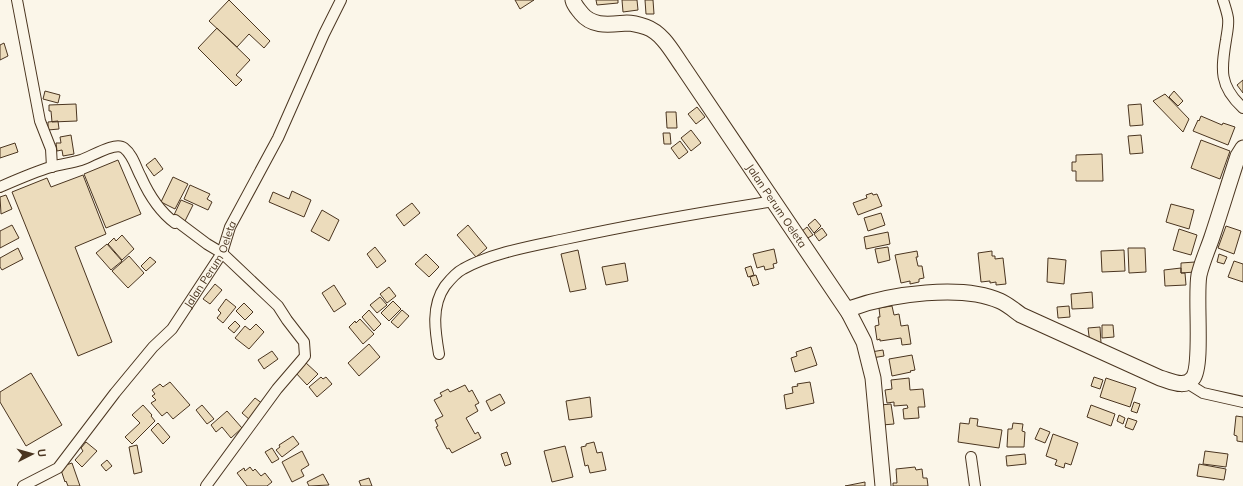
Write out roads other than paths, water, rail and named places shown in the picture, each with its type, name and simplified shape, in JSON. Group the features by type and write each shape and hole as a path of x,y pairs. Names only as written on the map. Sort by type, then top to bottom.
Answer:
{"street":[{"path":"17,0 40,121 51,149 52,167"},
{"name":"Jalan Perum Oeleta","path":"23,486 58,468 115,393 153,347 172,329 222,253 230,227 278,138 324,34 341,0"},
{"name":"Jalan Perum Oeleta","path":"573,0 579,11 591,22 613,25 629,23 647,27 659,35 683,67 849,313 864,342 873,378 883,486"},
{"path":"1223,0 1228,19 1222,78 1226,89 1233,99 1243,108"},
{"path":"0,187 52,167 82,160 106,149 122,146 125,148 133,161 148,191 164,215 175,223 175,220 207,244 222,253 278,306 304,342 305,356 277,389 206,486"},
{"path":"849,313 852,308 865,303 919,292 965,293 980,295 1000,301 1027,318 1160,378 1180,384 1187,383 1196,371 1198,351 1199,274 1238,156 1243,148"},
{"path":"439,354 435,330 435,315 439,301 445,286 461,270 470,265 520,249 616,228 688,214 774,201"},
{"path":"1187,383 1203,393 1243,402"},
{"path":"971,457 974,486"}]}
